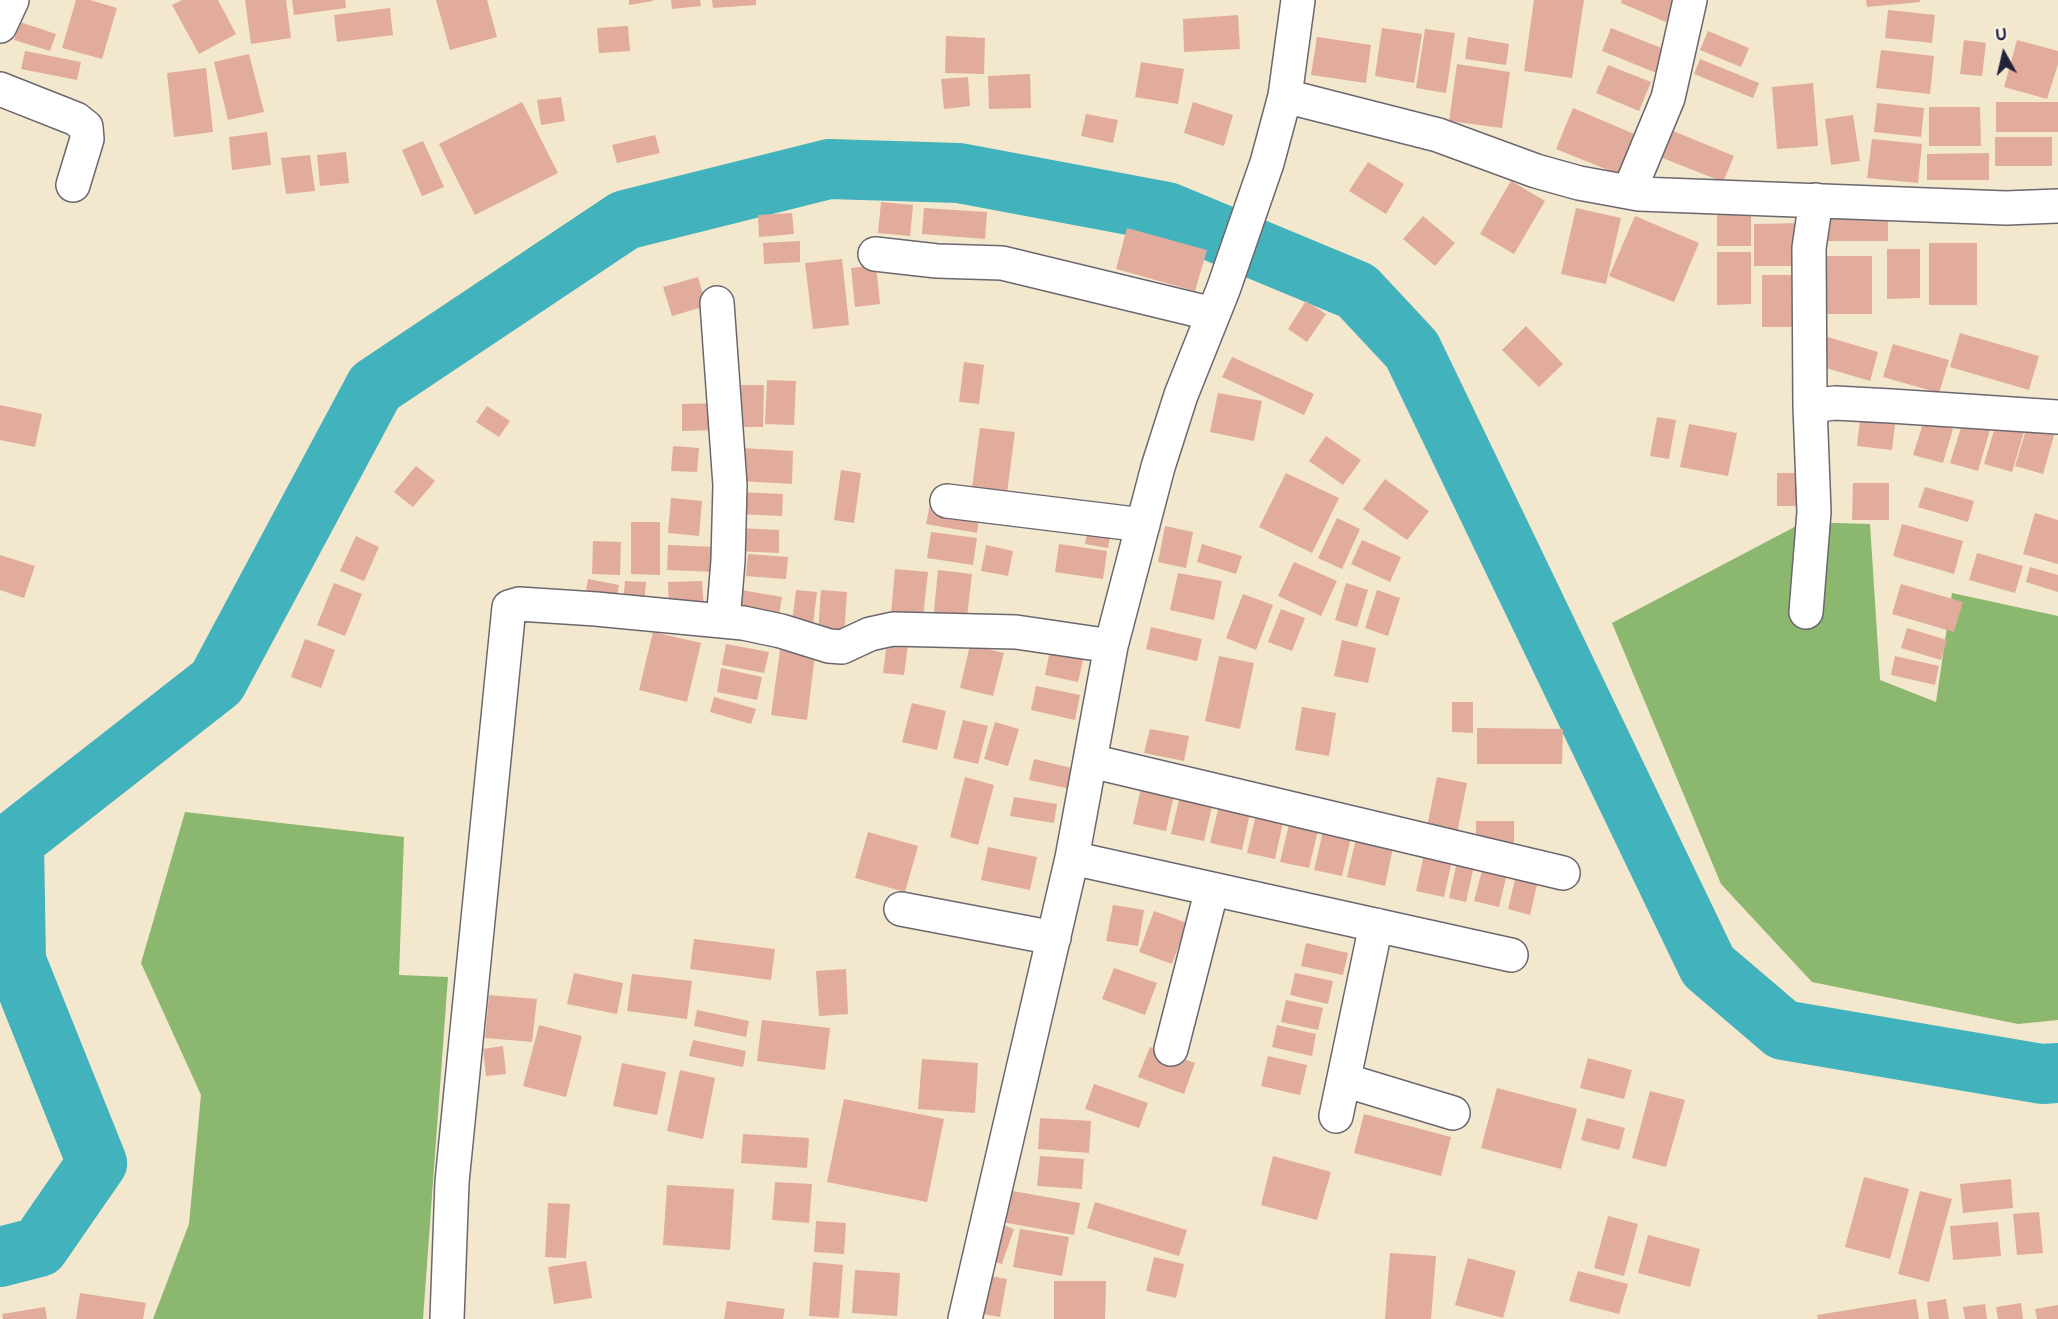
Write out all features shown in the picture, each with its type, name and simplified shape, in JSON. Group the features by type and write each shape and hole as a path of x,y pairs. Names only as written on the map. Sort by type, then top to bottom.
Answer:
{"street":[{"path":"0,26 12,0"},
{"path":"965,1319 1072,858 1111,646 1181,395 1218,302 1268,163 1285,96 1298,0"},
{"path":"1629,192 1668,98 1690,0"},
{"path":"0,89 76,119 86,127 87,139 73,185"},
{"path":"1285,96 1438,135 1557,177 1629,192 1697,198 1816,200 2006,208 2058,206"},
{"path":"1806,612 1814,512 1810,406 1809,248 1816,200"},
{"path":"875,254 937,261 1002,263 1218,302"},
{"path":"717,303 730,485 728,561 723,621"},
{"path":"1810,406 1835,403 2058,417"},
{"path":"946,501 1143,525"},
{"path":"447,1319 452,1182 495,763 507,610 519,604 723,621 781,631 829,646 842,647 870,634 893,629 1016,632 1111,646"},
{"path":"1091,761 1563,873"},
{"path":"1072,858 1511,955"},
{"path":"1171,1049 1212,889"},
{"path":"901,909 1054,938"},
{"path":"1336,1116 1376,925"},
{"path":"1344,1080 1454,1113"}],"green space":[{"path":"1804,522 1870,524 1880,680 1936,702 1952,593 2058,616 2058,1020 2018,1024 1812,982 1721,884 1612,623"},
{"path":"185,812 404,837 399,975 448,977 423,1319 153,1319 189,1224 201,1095 141,963"}],"building":[{"path":"76,0 90,0 117,8 102,59 62,48"},
{"path":"182,0 218,0 236,34 199,54 172,5"},
{"path":"245,0 286,0 291,38 251,44"},
{"path":"292,0 345,0 346,8 294,15"},
{"path":"436,0 487,0 497,37 450,50"},
{"path":"629,0 653,0 653,1 629,5"},
{"path":"671,0 700,0 701,6 672,9"},
{"path":"712,0 756,0 756,5 713,8"},
{"path":"1534,0 1584,0 1572,78 1524,71"},
{"path":"1622,0 1675,0 1666,22 1621,3"},
{"path":"1866,0 1920,0 1920,2 1867,7"},
{"path":"390,8 393,35 337,42 334,15"},
{"path":"1888,10 1935,15 1932,43 1885,38"},
{"path":"1238,15 1240,49 1184,52 1183,19"},
{"path":"20,22 56,34 50,51 14,40"},
{"path":"628,26 630,51 599,53 597,28"},
{"path":"1382,28 1422,34 1414,83 1375,76"},
{"path":"1611,28 1669,51 1659,74 1602,51"},
{"path":"1425,29 1455,33 1446,93 1416,88"},
{"path":"1708,31 1749,48 1741,67 1700,50"},
{"path":"946,36 985,38 984,74 945,73"},
{"path":"1317,37 1371,45 1366,83 1311,75"},
{"path":"1468,37 1509,44 1506,65 1465,59"},
{"path":"1964,40 1986,43 1982,76 1960,74"},
{"path":"2017,40 2058,51 2058,64 2047,99 2004,87"},
{"path":"1881,50 1934,56 1930,94 1876,88"},
{"path":"25,51 81,62 77,80 21,69"},
{"path":"249,54 264,112 228,120 214,62"},
{"path":"1700,59 1759,83 1753,98 1694,74"},
{"path":"1141,62 1184,69 1178,104 1135,97"},
{"path":"1457,64 1510,72 1502,128 1449,121"},
{"path":"1608,65 1651,82 1639,111 1596,93"},
{"path":"206,68 213,132 174,137 167,73"},
{"path":"1030,74 1031,108 989,109 988,76"},
{"path":"968,77 970,106 944,109 941,79"},
{"path":"1813,83 1818,146 1777,149 1772,87"},
{"path":"561,97 565,121 541,125 537,100"},
{"path":"522,102 558,173 475,215 439,144"},
{"path":"1193,102 1233,115 1224,146 1184,133"},
{"path":"1996,102 2058,102 2058,132 1996,132"},
{"path":"1877,103 1924,108 1921,137 1874,132"},
{"path":"1929,107 1980,107 1981,146 1929,146"},
{"path":"1573,108 1639,136 1623,176 1556,149"},
{"path":"1086,114 1118,120 1113,143 1081,136"},
{"path":"1853,115 1860,161 1831,165 1825,119"},
{"path":"1666,128 1734,156 1723,182 1655,155"},
{"path":"267,132 271,165 232,170 229,137"},
{"path":"655,135 660,153 617,163 612,145"},
{"path":"1995,137 2052,137 2052,166 1995,166"},
{"path":"1872,139 1922,144 1918,183 1867,178"},
{"path":"423,141 444,187 422,196 402,150"},
{"path":"346,152 349,183 320,186 317,155"},
{"path":"1989,153 1989,180 1927,180 1927,154"},
{"path":"310,155 315,191 286,194 281,158"},
{"path":"1368,162 1404,184 1386,214 1349,191"},
{"path":"1511,181 1545,201 1514,254 1480,234"},
{"path":"881,202 913,205 910,236 878,233"},
{"path":"1823,203 1888,204 1888,241 1823,241"},
{"path":"924,208 987,212 985,239 922,234"},
{"path":"1576,208 1621,218 1606,284 1561,274"},
{"path":"1717,210 1751,210 1751,246 1717,246"},
{"path":"792,213 794,234 759,237 758,215"},
{"path":"1423,216 1455,243 1435,266 1403,239"},
{"path":"1635,216 1699,243 1674,302 1609,276"},
{"path":"1803,223 1803,266 1754,266 1754,224"},
{"path":"1127,228 1207,250 1195,291 1116,269"},
{"path":"800,241 800,262 764,264 763,243"},
{"path":"1929,243 1977,243 1977,305 1929,305"},
{"path":"1887,249 1920,249 1920,298 1887,299"},
{"path":"1717,252 1751,252 1751,304 1717,305"},
{"path":"1819,256 1872,256 1872,314 1819,314"},
{"path":"842,259 849,325 813,329 805,263"},
{"path":"876,265 880,304 855,307 851,268"},
{"path":"1762,275 1800,275 1800,327 1762,327"},
{"path":"698,277 706,306 672,316 663,287"},
{"path":"1306,301 1326,314 1307,342 1288,329"},
{"path":"1526,326 1563,364 1539,387 1502,350"},
{"path":"1960,333 2039,356 2029,390 1950,367"},
{"path":"1821,335 1878,352 1870,381 1813,364"},
{"path":"1893,344 1949,360 1939,393 1883,377"},
{"path":"1232,357 1314,394 1304,415 1222,377"},
{"path":"964,362 984,365 979,404 959,402"},
{"path":"767,380 796,381 794,425 765,424"},
{"path":"738,385 764,385 763,427 738,427"},
{"path":"1218,393 1262,401 1254,441 1210,432"},
{"path":"721,403 721,430 682,431 682,404"},
{"path":"0,405 42,414 35,447 0,440"},
{"path":"487,406 510,421 499,437 476,422"},
{"path":"1861,411 1896,415 1892,450 1857,446"},
{"path":"1657,417 1676,420 1669,459 1650,456"},
{"path":"1998,417 2026,425 2012,472 1984,464"},
{"path":"2030,417 2057,425 2043,474 2015,466"},
{"path":"1964,418 1991,426 1978,471 1950,463"},
{"path":"1924,420 1953,429 1943,463 1913,455"},
{"path":"1689,424 1737,433 1728,476 1680,467"},
{"path":"980,428 1015,432 1007,493 972,488"},
{"path":"1326,436 1361,460 1343,485 1309,461"},
{"path":"673,446 699,448 697,472 671,471"},
{"path":"743,448 793,451 792,484 741,481"},
{"path":"416,466 435,481 413,507 394,492"},
{"path":"841,470 861,473 854,523 834,520"},
{"path":"1286,473 1339,498 1312,553 1259,527"},
{"path":"1777,473 1808,473 1809,506 1777,506"},
{"path":"1385,479 1429,511 1407,540 1363,509"},
{"path":"1853,483 1889,483 1889,520 1852,520"},
{"path":"1925,487 1974,501 1968,522 1918,507"},
{"path":"740,492 783,494 782,516 739,514"},
{"path":"671,498 702,501 699,536 668,533"},
{"path":"930,504 980,513 977,533 926,524"},
{"path":"2035,513 2058,520 2058,564 2023,554"},
{"path":"1337,518 1360,529 1342,569 1318,558"},
{"path":"631,522 660,522 660,575 631,574"},
{"path":"1902,524 1963,541 1954,574 1893,556"},
{"path":"1165,526 1193,532 1186,568 1158,562"},
{"path":"737,528 779,530 779,553 736,551"},
{"path":"1088,528 1111,532 1108,548 1085,544"},
{"path":"931,532 977,538 973,565 927,558"},
{"path":"356,536 379,547 364,581 340,571"},
{"path":"1362,540 1401,557 1390,582 1351,564"},
{"path":"593,541 621,542 620,575 592,574"},
{"path":"1059,544 1107,551 1103,579 1055,572"},
{"path":"1202,544 1242,556 1236,574 1197,562"},
{"path":"668,545 715,547 715,572 667,570"},
{"path":"986,545 1013,551 1008,576 981,571"},
{"path":"1977,553 2023,566 2015,593 1969,580"},
{"path":"748,554 788,557 786,579 746,576"},
{"path":"0,555 35,566 24,598 0,590"},
{"path":"1294,562 1337,581 1321,616 1278,596"},
{"path":"2030,567 2058,575 2058,592 2026,582"},
{"path":"895,569 928,572 923,617 891,614"},
{"path":"938,570 972,574 966,625 933,622"},
{"path":"1178,573 1222,581 1214,620 1170,610"},
{"path":"588,579 619,585 615,607 584,601"},
{"path":"625,581 646,582 644,605 623,603"},
{"path":"702,581 704,609 669,611 668,582"},
{"path":"334,583 362,594 345,636 317,625"},
{"path":"1346,583 1368,590 1357,627 1335,620"},
{"path":"1901,584 1963,602 1954,632 1892,614"},
{"path":"741,590 782,597 778,620 736,613"},
{"path":"796,590 817,592 812,632 791,630"},
{"path":"821,590 847,592 844,636 818,634"},
{"path":"1377,590 1400,598 1388,636 1365,628"},
{"path":"1243,594 1273,605 1256,650 1226,638"},
{"path":"1281,609 1305,618 1292,651 1268,642"},
{"path":"1151,627 1202,639 1197,661 1146,649"},
{"path":"1907,628 1947,640 1941,660 1901,648"},
{"path":"653,632 701,643 687,702 639,690"},
{"path":"888,634 909,637 904,675 883,673"},
{"path":"305,639 335,650 321,688 291,677"},
{"path":"1052,640 1086,647 1078,682 1045,675"},
{"path":"1342,640 1376,648 1368,683 1334,676"},
{"path":"726,644 769,652 764,673 722,665"},
{"path":"970,645 1004,653 993,696 960,688"},
{"path":"780,650 815,655 807,720 771,715"},
{"path":"1219,656 1254,663 1240,729 1205,721"},
{"path":"1895,656 1939,666 1935,685 1891,675"},
{"path":"721,668 762,677 757,700 717,692"},
{"path":"1036,686 1080,695 1075,720 1031,710"},
{"path":"714,697 756,709 751,724 710,712"},
{"path":"1452,702 1473,702 1473,733 1452,732"},
{"path":"912,703 946,711 937,750 902,742"},
{"path":"1302,707 1336,713 1329,756 1295,750"},
{"path":"963,720 988,726 978,764 953,758"},
{"path":"995,722 1019,729 1008,766 984,759"},
{"path":"1477,728 1563,729 1562,764 1477,764"},
{"path":"1150,729 1189,736 1184,761 1144,753"},
{"path":"1034,759 1080,770 1075,790 1029,780"},
{"path":"965,777 994,785 978,845 950,837"},
{"path":"1437,777 1467,783 1456,838 1426,832"},
{"path":"1143,779 1176,786 1166,831 1133,824"},
{"path":"1182,787 1215,794 1204,841 1171,834"},
{"path":"1014,797 1057,804 1054,823 1010,816"},
{"path":"1221,797 1252,804 1242,850 1210,843"},
{"path":"1258,806 1285,813 1275,859 1247,853"},
{"path":"1291,816 1320,822 1309,868 1280,862"},
{"path":"1476,821 1514,821 1514,850 1476,849"},
{"path":"1325,823 1353,829 1342,876 1314,870"},
{"path":"1358,830 1395,838 1385,886 1347,877"},
{"path":"868,832 918,846 905,892 855,878"},
{"path":"988,847 1037,857 1030,890 981,880"},
{"path":"1425,850 1453,856 1444,897 1416,891"},
{"path":"1458,857 1475,861 1466,902 1449,898"},
{"path":"1484,863 1508,869 1499,907 1474,901"},
{"path":"1517,871 1539,876 1530,915 1508,909"},
{"path":"1113,905 1144,910 1138,946 1106,941"},
{"path":"1154,911 1187,923 1172,964 1139,952"},
{"path":"694,939 775,949 771,980 690,969"},
{"path":"1306,943 1348,953 1343,975 1301,966"},
{"path":"1114,968 1157,983 1145,1015 1102,999"},
{"path":"846,969 848,1014 819,1016 816,971"},
{"path":"574,973 623,983 617,1014 567,1004"},
{"path":"1295,973 1333,981 1328,1004 1290,995"},
{"path":"632,974 692,981 687,1019 627,1011"},
{"path":"489,995 537,999 532,1042 485,1038"},
{"path":"1286,1000 1323,1008 1318,1030 1281,1022"},
{"path":"697,1010 749,1021 746,1037 694,1026"},
{"path":"762,1020 830,1028 825,1070 757,1061"},
{"path":"539,1025 582,1036 566,1097 523,1086"},
{"path":"1277,1025 1316,1034 1312,1056 1272,1047"},
{"path":"693,1040 746,1051 743,1067 689,1056"},
{"path":"503,1046 506,1074 486,1076 483,1049"},
{"path":"1150,1047 1195,1063 1184,1094 1138,1077"},
{"path":"1268,1056 1307,1065 1300,1095 1261,1086"},
{"path":"1588,1058 1632,1070 1624,1099 1580,1088"},
{"path":"922,1059 978,1063 975,1113 918,1109"},
{"path":"622,1063 666,1072 657,1115 613,1106"},
{"path":"680,1070 715,1078 703,1139 667,1131"},
{"path":"1094,1084 1148,1103 1139,1128 1085,1109"},
{"path":"1497,1088 1577,1109 1561,1169 1481,1148"},
{"path":"1650,1091 1685,1100 1666,1167 1632,1158"},
{"path":"844,1099 944,1119 927,1202 827,1182"},
{"path":"1364,1114 1451,1137 1441,1176 1354,1153"},
{"path":"1040,1118 1091,1121 1089,1153 1038,1149"},
{"path":"1587,1118 1625,1128 1619,1150 1581,1140"},
{"path":"743,1134 809,1138 807,1168 741,1163"},
{"path":"1040,1156 1084,1159 1082,1189 1037,1186"},
{"path":"1273,1156 1331,1172 1317,1220 1261,1205"},
{"path":"1864,1177 1909,1189 1890,1259 1845,1247"},
{"path":"2011,1179 2013,1208 1963,1213 1960,1184"},
{"path":"775,1182 812,1184 809,1223 772,1220"},
{"path":"667,1185 734,1189 730,1250 663,1245"},
{"path":"996,1188 1080,1203 1074,1235 991,1220"},
{"path":"1920,1191 1952,1199 1929,1282 1898,1274"},
{"path":"1095,1202 1187,1230 1179,1256 1087,1228"},
{"path":"548,1203 570,1204 566,1258 545,1257"},
{"path":"2039,1212 2043,1253 2017,1255 2013,1214"},
{"path":"1608,1216 1638,1224 1624,1276 1594,1268"},
{"path":"816,1221 846,1223 844,1254 814,1252"},
{"path":"1998,1222 2001,1256 1953,1260 1950,1226"},
{"path":"997,1223 1014,1229 1002,1264 985,1259"},
{"path":"1020,1229 1069,1237 1062,1276 1013,1267"},
{"path":"1648,1235 1700,1249 1690,1287 1638,1273"},
{"path":"1390,1253 1436,1256 1431,1319 1385,1319"},
{"path":"1154,1257 1184,1264 1176,1298 1146,1291"},
{"path":"1468,1258 1516,1271 1503,1318 1455,1305"},
{"path":"586,1261 592,1298 554,1304 548,1267"},
{"path":"813,1262 843,1265 839,1318 809,1316"},
{"path":"855,1270 900,1273 897,1316 852,1313"},
{"path":"1578,1271 1628,1284 1619,1314 1569,1301"},
{"path":"979,1274 1007,1279 1000,1317 972,1312"},
{"path":"1054,1281 1106,1281 1105,1319 1054,1319"},
{"path":"80,1293 146,1303 143,1319 76,1319"},
{"path":"1916,1299 1919,1319 1818,1319 1817,1315"},
{"path":"1946,1299 1949,1319 1929,1319 1927,1302"},
{"path":"727,1301 785,1309 783,1319 724,1319"},
{"path":"2021,1303 2023,1319 1998,1319 1996,1307"},
{"path":"1985,1304 1987,1319 1965,1319 1963,1307"},
{"path":"2058,1305 2058,1319 2037,1319 2035,1309"},
{"path":"45,1307 47,1319 3,1319 2,1314"}],"waterway":[{"path":"0,1257 39,1247 97,1163 16,961 14,841 217,682 375,387 625,220 829,169 959,173 1167,212 1357,291 1412,350 1708,966 1783,1030 2042,1074 2058,1073"}]}
